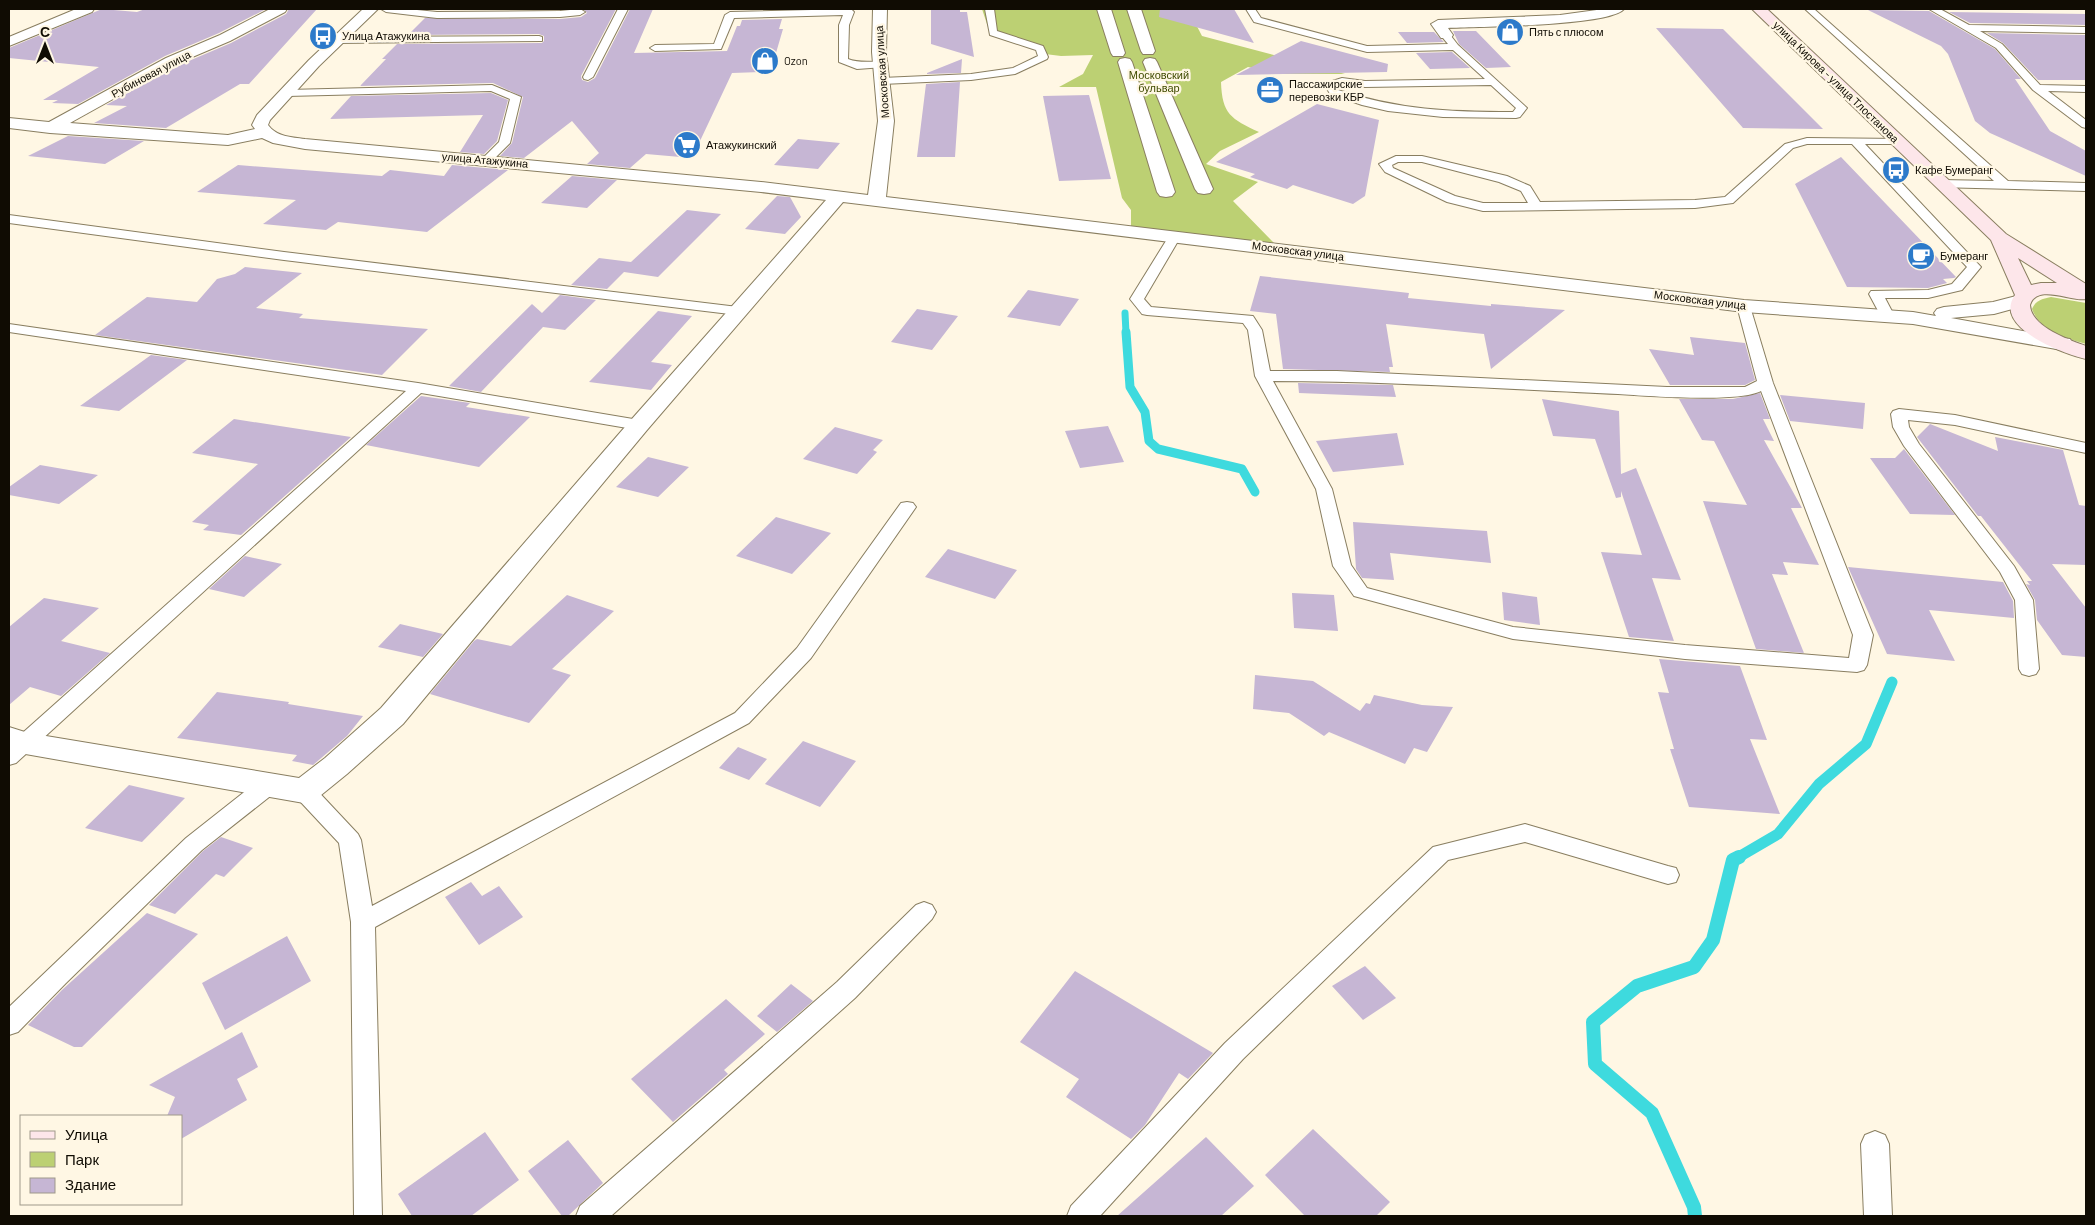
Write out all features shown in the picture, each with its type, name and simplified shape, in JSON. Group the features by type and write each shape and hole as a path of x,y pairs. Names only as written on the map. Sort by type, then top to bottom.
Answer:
{"main road":[{"name":"улица Кирова - улица Тлостанова","path":"1759,9 1999,238"},
{"path":"1999,238 2086,295"},
{"path":"1999,238 2022,298 2019,308 2023,317 2032,326 2062,344 2085,353"},
{"path":"2022,298 2034,290 2048,288 2086,295"}],"street":[{"path":"9,42 87,9"},
{"name":"Рубиновая улица","path":"50,128 171,62 225,38 280,9"},
{"path":"14,127 228,140 265,132 260,125 287,93 336,40 371,9"},
{"name":"Московская улица","path":"880,9 880,65 886,121 876,202 1175,236 1744,306 1913,318"},
{"path":"1104,9 1122,58 1187,198 1149,56 1134,9"},
{"path":"1446,35 1438,24 1569,18 1604,13 1617,9"},
{"path":"1122,58 1138,63 1149,56"},
{"name":"улица Атажукина","path":"265,132 286,141 305,144 752,186 876,202"},
{"path":"14,747 270,784 304,791 336,766 392,716 639,425 838,197"},
{"path":"1913,318 1994,308 2022,298"},
{"path":"1913,318 2062,344"}],"lane":[{"path":"386,9 437,15 560,14 580,12"},
{"path":"588,77 623,9"},
{"path":"882,82 971,77 1015,71 1043,57 1040,48 992,33 989,9"},
{"path":"1251,9 1257,20 1367,49 1455,47"},
{"path":"1809,9 2005,185"},
{"path":"1934,9 1999,46 2037,88 2086,125"},
{"path":"655,48 718,47 730,15 848,10 844,25 843,60 858,66 880,65"},
{"path":"1967,28 2086,30"},
{"path":"1446,35 1455,47 1494,82 1522,108 1516,115 1436,114 1404,110 1371,104 1334,92 1330,85 1342,81 1365,84 1494,82"},
{"path":"336,40 539,39"},
{"path":"287,93 492,88 516,97 504,143 487,160"},
{"path":"2037,88 2086,89"},
{"path":"1536,206 1526,190 1503,179 1422,159 1396,159 1385,164 1389,170 1451,199 1483,207 1695,204 1729,200 1790,146 1807,140 1897,140"},
{"path":"1855,141 1974,267 1957,287 1928,294 1876,294 1888,317"},
{"path":"1941,184 2086,187"},
{"path":"9,219 284,256 738,311"},
{"path":"1175,236 1138,299 1147,311 1248,319 1255,330 1263,376 1324,489 1342,566 1361,592 1512,633 1685,652 1858,665 1863,635 1766,383 1744,306"},
{"path":"9,328 418,388 639,425"},
{"path":"1263,376 1337,376 1667,392 1748,392 1766,383"},
{"path":"14,747 418,388"},
{"path":"2029,669 2024,600 2008,570 1912,446 1901,427 1899,414 1955,420 2086,448"},
{"path":"362,922 742,718 804,653 907,507"},
{"path":"9,1024 57,975 194,844 270,784"},
{"path":"304,791 350,840 362,922 368,1216"},
{"path":"1081,1216 1234,1051 1441,853 1525,833 1668,876"},
{"path":"590,1216 846,990 924,912"},
{"path":"1875,1144 1878,1216"}],"green space":[{"name":"Московский бульвар","path":"982,9 1188,9 1202,36 1345,74 1279,74 1248,67 1221,82 1223,101 1230,114 1241,123 1259,132 1220,151 1206,164 1258,182 1233,201 1274,243 1131,227 1131,210 1122,198 1096,87 1059,87 1083,74 1093,55 1061,56 1045,54 1040,45 989,30"},
{"path":"2051,297 2086,303 2086,344 2054,332 2036,317 2032,309 2035,304 2042,299"}],"building":[{"path":"102,9 137,12 145,9 266,9 219,33 165,56 78,104 52,103 58,100 43,100 99,67 9,58 9,48"},
{"path":"289,9 317,9 249,84 240,84 166,128 94,123 127,106 106,105 177,66 231,43 286,14"},
{"path":"435,9 564,9 434,10"},
{"path":"583,9 616,9 581,76 582,80 588,82 595,78 630,9 653,9 634,53 727,51 737,26 740,26 742,20 782,19 779,29 783,29 771,70 732,73 692,158 646,154 630,168 587,164 599,153 572,121 524,158 500,156 512,143 523,97 493,83 360,86 386,59 382,59 397,44 542,43 544,41 544,36 539,34 408,35 425,18 560,19 581,17 587,13"},
{"path":"931,9 960,9 960,12 967,12 974,57 931,44"},
{"path":"1160,9 1234,9 1254,43 1159,17"},
{"path":"1868,10 1929,11 1995,49 2021,79 2015,79 2050,131 2086,151 2086,176 1990,133 1975,121 1948,54 1941,46"},
{"path":"1949,12 2086,14 2086,25 1970,23"},
{"path":"1656,28 1723,29 1823,129 1743,128"},
{"path":"1453,31 1476,31 1511,67 1486,68 1459,44"},
{"path":"1398,32 1434,32 1444,42 1407,43"},
{"path":"1987,33 2086,35 2086,80 2038,80 2003,43"},
{"path":"1301,41 1388,64 1387,72 1236,75"},
{"path":"1452,52 1470,68 1430,69 1416,53"},
{"path":"962,59 961,73 927,74 927,73"},
{"path":"960,82 955,157 917,157 926,84"},
{"path":"491,93 508,100 497,141 484,154 460,152 483,115 330,119 351,96"},
{"path":"1089,95 1111,179 1059,181 1043,96"},
{"path":"1317,104 1379,120 1365,196 1353,204 1293,185 1287,189 1250,177 1255,174 1216,162"},
{"path":"68,136 144,141 105,164 28,156"},
{"path":"798,139 840,143 818,169 774,165"},
{"path":"1841,157 1956,277 1943,279 1947,283 1928,288 1847,287 1795,184"},
{"path":"238,165 382,176 390,170 444,176 452,165 508,170 427,232 338,222 326,230 263,224 296,200 197,192"},
{"path":"572,176 617,180 587,208 541,203"},
{"path":"777,196 790,197 801,217 785,234 745,229"},
{"path":"687,210 721,214 658,277 624,272 607,289 571,285 599,258 631,262"},
{"path":"245,267 302,273 256,308 303,314 299,318 428,329 382,375 95,335 147,297 197,302 217,279 235,274"},
{"path":"1260,276 1409,293 1408,298 1491,306 1491,304 1565,310 1491,369 1484,334 1386,324 1393,367 1389,367 1390,372 1283,369 1276,314 1250,311"},
{"path":"1028,290 1079,299 1060,326 1007,317"},
{"path":"560,295 596,300 565,330 543,327 481,392 449,386 532,304 542,313"},
{"path":"917,309 958,316 932,350 891,342"},
{"path":"658,311 692,316 651,362 672,365 651,390 589,382"},
{"path":"1690,337 1745,343 1755,380 1745,385 1670,385 1649,349 1694,355"},
{"path":"151,355 187,360 119,411 80,406"},
{"path":"1298,383 1393,385 1396,397 1299,393"},
{"path":"1760,393 1770,419 1763,419 1774,441 1764,440 1802,508 1791,508 1819,565 1783,562 1788,575 1772,574 1804,653 1756,649 1703,501 1747,505 1714,441 1702,440 1679,399 1733,399"},
{"path":"1780,395 1865,403 1863,429 1790,421"},
{"path":"421,396 470,403 466,407 530,417 479,467 366,445"},
{"path":"1542,399 1619,411 1621,474 1636,468 1681,580 1652,578 1674,641 1629,637 1601,552 1642,555 1621,491 1621,497 1616,498 1595,439 1553,436"},
{"path":"234,419 351,437 241,535 203,530 209,525 192,522 258,464 192,453"},
{"path":"1930,424 1998,451 1995,437 2063,450 2079,505 2086,506 2086,565 2052,564 2086,608 2086,657 2062,655 2037,620 2035,600 2026,584 2030,585 2027,581 2032,581 1981,516 1978,516 1917,437"},
{"path":"1108,426 1124,462 1080,468 1065,431"},
{"path":"835,427 883,440 873,450 877,452 857,474 803,459"},
{"path":"1397,433 1404,465 1333,472 1316,441"},
{"path":"1904,449 1955,515 1910,514 1870,458 1895,458"},
{"path":"648,457 689,467 658,497 616,487"},
{"path":"40,465 98,475 59,504 9,495 9,487"},
{"path":"776,517 831,533 792,574 736,556"},
{"path":"1353,522 1487,531 1491,563 1390,553 1394,580 1362,578 1356,569"},
{"path":"948,549 1017,570 995,599 925,577"},
{"path":"245,556 282,564 244,597 209,589"},
{"path":"1848,567 2003,582 2013,601 2014,618 1929,610 1955,661 1887,654"},
{"path":"1502,592 1537,597 1540,625 1504,620"},
{"path":"1292,593 1334,595 1338,631 1294,628"},
{"path":"567,595 614,611 552,669 571,675 529,723 430,694 474,641 477,639 511,646"},
{"path":"44,598 99,608 61,641 110,653 61,696 30,687 9,705 9,627"},
{"path":"400,624 443,634 423,657 378,647"},
{"path":"1659,659 1740,666 1767,740 1750,739 1780,814 1689,807 1670,749 1674,749 1658,692 1669,693"},
{"path":"1255,675 1313,681 1360,711 1366,703 1370,704 1374,695 1422,705 1453,707 1427,752 1414,748 1405,764 1329,732 1324,736 1289,713 1253,709"},
{"path":"217,692 289,702 288,704 363,716 347,736 313,765 292,761 297,755 177,738"},
{"path":"803,741 856,761 820,807 765,784"},
{"path":"738,747 767,759 749,780 719,768"},
{"path":"129,785 185,798 142,842 85,828"},
{"path":"221,837 253,848 224,877 216,874 175,914 149,905 203,851"},
{"path":"471,882 482,896 499,886 523,917 479,945 445,897"},
{"path":"147,913 198,934 82,1047 74,1047 28,1025 62,990"},
{"path":"287,936 311,981 225,1030 202,983"},
{"path":"1365,966 1396,998 1363,1020 1332,986"},
{"path":"1075,971 1213,1053 1188,1079 1179,1073 1145,1125 1131,1139 1066,1097 1079,1079 1020,1042"},
{"path":"791,984 813,1001 777,1032 757,1016"},
{"path":"726,999 765,1034 724,1070 728,1074 673,1122 631,1079"},
{"path":"242,1032 258,1067 237,1079 247,1100 182,1138 182,1115 167,1115 175,1097 149,1085"},
{"path":"1313,1129 1390,1202 1376,1216 1305,1216 1265,1175"},
{"path":"485,1132 519,1180 471,1216 412,1216 398,1194"},
{"path":"1206,1137 1254,1186 1221,1216 1117,1216"},
{"path":"568,1140 603,1183 568,1216 562,1216 528,1171"}],"waterway":[{"path":"1125,313 1126,333"},
{"path":"1126,332 1130,387 1145,412 1149,441 1158,449 1242,469 1255,492"},
{"path":"1737,858 1778,834 1819,784 1866,744 1892,682"},
{"path":"1695,1216 1694,1207 1652,1113 1595,1064 1593,1022 1637,986 1694,967 1713,940 1733,860 1737,858"}],"place":[{"name":"Пять с плюсом","path":"1510,32"},
{"name":"Улица Атажукина","path":"323,36"},
{"name":"Ozon","path":"765,61"},
{"name":"Пассажирские перевозки КБР","path":"1270,90"},
{"name":"Атажукинский","path":"687,145"},
{"name":"Кафе Бумеранг","path":"1896,170"},
{"name":"Бумеранг","path":"1921,256"}]}
